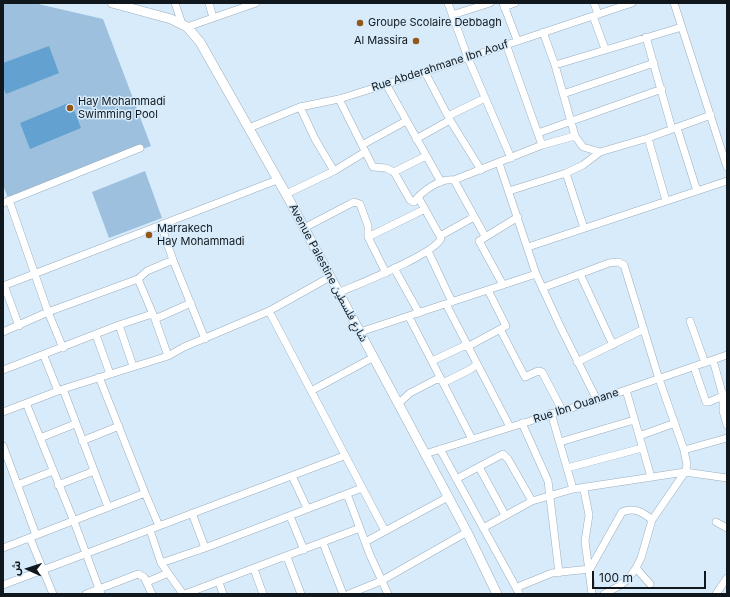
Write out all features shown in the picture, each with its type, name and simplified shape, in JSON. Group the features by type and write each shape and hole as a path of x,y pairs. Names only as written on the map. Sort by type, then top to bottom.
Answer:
{"street":[{"name":"Avenue Palestine شارع فلسطين","path":"112,3 156,14 184,26 200,42 286,194 338,293 374,357 467,532 497,594"},
{"path":"175,3 184,26 213,18 256,3"},
{"path":"209,3 213,18"},
{"path":"448,3 468,58 511,158"},
{"path":"452,15 490,3"},
{"path":"515,3 503,5 517,40"},
{"path":"594,3 595,15 605,49"},
{"name":"Rue Abderahmane Ibn Aouf","path":"249,128 300,107 339,99 468,58 517,40 595,15 619,5 632,3"},
{"path":"674,3 727,167"},
{"path":"555,66 605,49 682,27"},
{"path":"543,32 555,66 575,136 583,147 600,152"},
{"path":"646,37 674,128 697,191"},
{"path":"506,44 542,146"},
{"path":"563,94 654,63"},
{"path":"425,72 449,118 481,170"},
{"path":"386,84 441,182"},
{"path":"538,133 662,89"},
{"path":"416,139 485,98"},
{"path":"339,99 373,167 386,168 394,172 410,200 414,202 418,197 446,179 454,180 542,146 575,136"},
{"path":"300,107 315,139 334,171"},
{"path":"509,191 583,165 600,152 648,138 711,115"},
{"path":"362,145 406,121"},
{"path":"648,138 666,201"},
{"path":"63,348 6,201 140,148"},
{"path":"286,194 334,171 365,152"},
{"path":"394,172 426,156"},
{"path":"499,163 536,274 597,400"},
{"path":"566,172 584,228"},
{"path":"19,326 4,286 277,180"},
{"path":"454,180 485,236"},
{"path":"528,247 727,181"},
{"path":"338,293 386,272 439,244 441,238 418,197"},
{"path":"304,228 354,202 360,204 368,226 368,237 386,272"},
{"path":"368,237 425,209"},
{"path":"440,236 474,217"},
{"path":"503,286 479,244 480,239 518,217"},
{"path":"161,225 173,260 205,338"},
{"path":"428,251 467,346 510,426"},
{"path":"3,332 48,312 138,279 147,271 173,260"},
{"path":"542,288 609,263 618,262 624,266 659,379 684,450 686,465 685,472 652,520 641,558 636,568 628,579 604,594"},
{"path":"394,268 419,313"},
{"path":"360,332 536,274"},
{"path":"580,274 613,344"},
{"path":"3,412 60,390 168,356 179,349 269,311 330,277"},
{"path":"138,279 154,316 168,356"},
{"path":"432,361 467,346 506,326 488,290"},
{"path":"3,370 44,356 119,325 154,316 191,303"},
{"path":"269,311 344,456 385,530"},
{"path":"409,317 472,439"},
{"path":"690,321 725,395 723,411 727,424"},
{"path":"119,325 133,366"},
{"path":"500,329 526,377 536,372 542,372 562,410"},
{"path":"578,362 644,329"},
{"path":"96,335 110,374"},
{"name":"Rue Ibn Ouanane","path":"425,454 551,413 597,400 727,355"},
{"path":"44,356 75,424 108,507"},
{"path":"311,391 374,357"},
{"path":"398,404 410,393 437,379 442,381 471,369 477,364"},
{"path":"694,366 704,400 710,402 725,395"},
{"path":"99,377 159,526"},
{"path":"626,390 650,477"},
{"path":"26,403 58,485 74,521 100,592"},
{"path":"551,413 573,489"},
{"path":"560,442 634,420"},
{"path":"522,423 545,474 559,574"},
{"path":"639,436 675,423"},
{"path":"40,438 75,424"},
{"path":"82,441 119,426"},
{"path":"684,450 727,438"},
{"path":"3,446 5,461 18,485 33,536 53,594"},
{"path":"567,468 642,448"},
{"path":"440,449 518,592"},
{"path":"456,478 503,454 532,501"},
{"path":"3,585 86,555 344,456"},
{"path":"479,467 505,515"},
{"path":"18,485 53,471"},
{"path":"58,485 94,471"},
{"path":"483,528 532,501 549,495 586,486 685,472 727,478"},
{"path":"292,476 307,508"},
{"path":"586,486 584,490 589,515 585,541 590,569 592,594"},
{"path":"162,563 362,488"},
{"path":"3,548 145,493"},
{"path":"347,494 365,542 388,594"},
{"path":"365,542 448,497"},
{"path":"590,569 622,512 627,510 636,510 643,512 652,520"},
{"path":"192,514 205,548"},
{"path":"290,516 304,550"},
{"path":"716,522 727,528"},
{"path":"150,530 162,563 184,594 287,557 360,528"},
{"path":"349,594 381,581 467,532"},
{"path":"323,543 343,594"},
{"path":"287,557 301,594"},
{"path":"636,568 650,584"},
{"path":"254,569 263,594"},
{"path":"518,592 520,586 544,576 590,569"},
{"path":"147,582 168,573"},
{"path":"86,594 100,592 138,574 142,574 152,594"},
{"path":"716,594 727,578"},
{"path":"219,582 223,594"}],"shaded area":[{"name":"Hay Mohammadi Swimming Pool","path":"3,3 34,3 103,19 151,146 8,198 3,185"},
{"path":"49,46 59,73 6,94 3,87 3,63"},
{"path":"71,102 81,128 30,149 20,123"},
{"path":"145,171 162,218 109,238 92,192"}],"place":[{"name":"Groupe Scolaire Debbagh","path":"360,23"},
{"name":"Al Massira","path":"416,41"},
{"name":"Hay Mohammadi Swimming Pool","path":"70,108"},
{"name":"Marrakech Hay Mohammadi","path":"149,235"}]}
